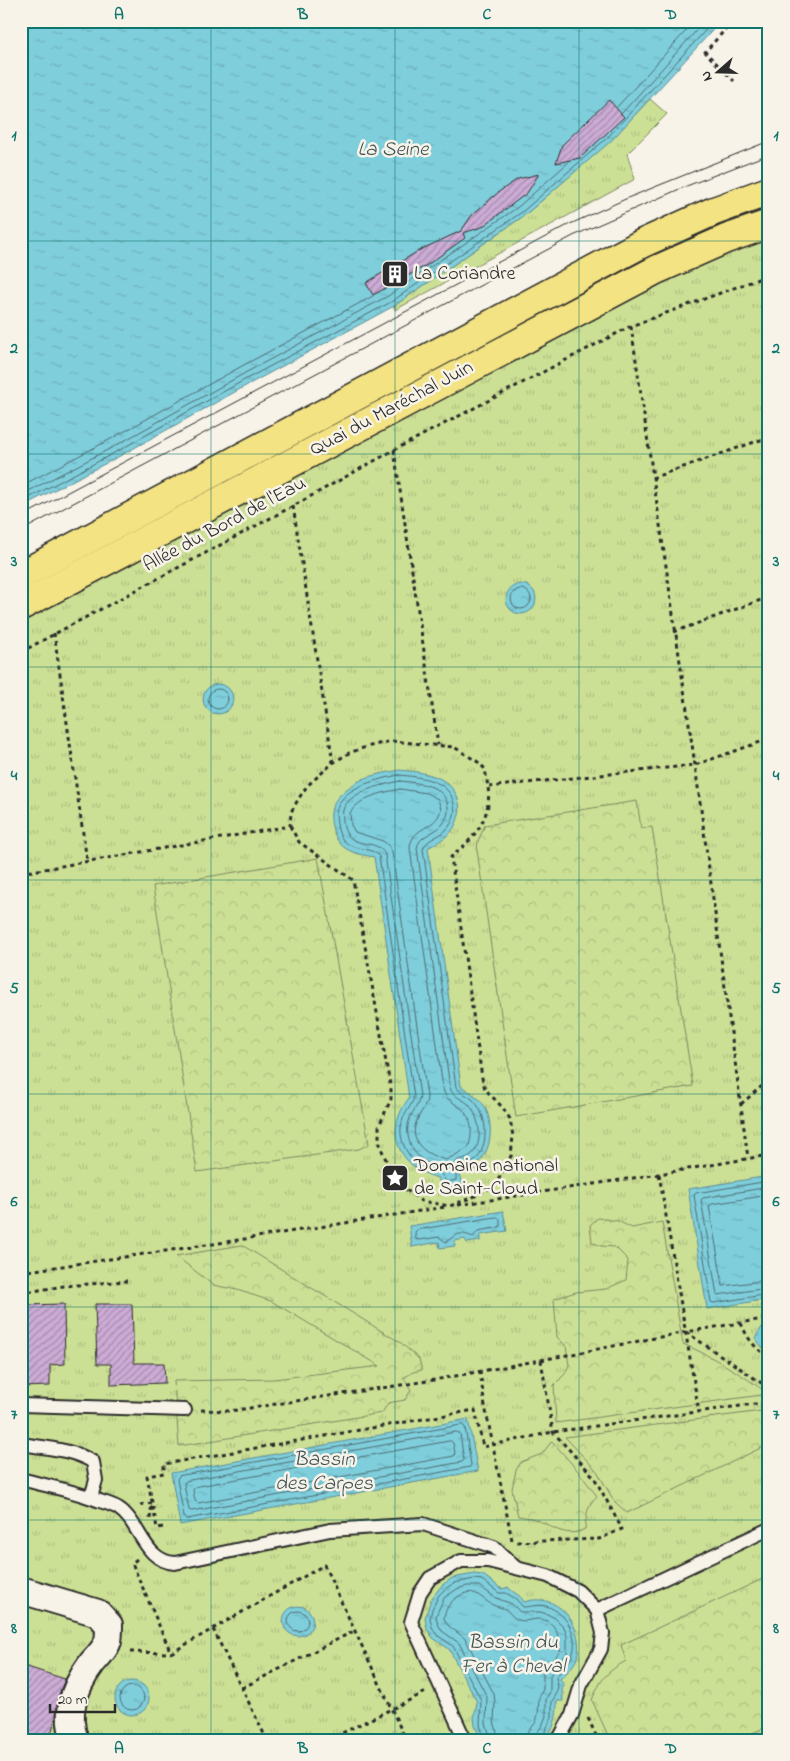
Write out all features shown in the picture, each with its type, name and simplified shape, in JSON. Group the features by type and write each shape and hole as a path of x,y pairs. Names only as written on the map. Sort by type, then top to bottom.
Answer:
{"main road":[{"name":"Quai du Maréchal Juin","path":"21,575 643,243 714,211 769,190"},
{"name":"Quai du Maréchal Juin","path":"21,606 656,270 726,239 769,224"}],"street":[{"path":"21,1590 98,1613 109,1625 108,1640 85,1674 72,1700 70,1728 75,1740"}],"lane":[{"path":"21,1405 185,1410"},
{"path":"21,1444 72,1453 93,1462 96,1480 91,1497"},
{"path":"21,1479 91,1497 118,1508 131,1522 146,1545 160,1559 167,1562 175,1563 330,1530 424,1524 494,1547 516,1568"},
{"path":"597,1610 769,1529"},
{"path":"465,1740 411,1622 420,1593 430,1578 461,1561 488,1561 548,1576 578,1591 597,1610 602,1633 601,1649 580,1686 572,1715 557,1740"}],"path":[{"path":"733,21 705,52 734,81"},
{"name":"Allée du Bord de l'Eau","path":"21,652 394,450 631,326 769,275"},
{"path":"631,326 674,632 695,765 748,1158"},
{"path":"652,478 769,437"},
{"path":"394,450 438,744"},
{"path":"293,506 333,763"},
{"path":"674,632 769,597"},
{"path":"54,634 87,861"},
{"path":"488,787 695,765 769,739"},
{"path":"391,741 454,747 478,762 485,769 490,800 484,819 473,836 451,857 482,1078 485,1089 503,1108 510,1119 513,1136 511,1156 496,1184 478,1195 450,1206 421,1201 404,1188 392,1172 384,1156 379,1141 378,1126 391,1099 390,1090 353,880 299,842 290,826 291,812 307,786 333,763 357,750 391,741"},
{"path":"21,873 290,826"},
{"path":"21,829 28,872"},
{"path":"741,1104 769,1080"},
{"path":"21,1272 213,1244 769,1155"},
{"path":"659,1174 699,1412"},
{"path":"21,1293 64,1286 127,1282"},
{"path":"185,1410 230,1411 480,1372 769,1318"},
{"path":"741,1323 746,1337 764,1354 769,1356"},
{"path":"686,1332 769,1388"},
{"path":"512,1542 599,1539 622,1529 594,1477 552,1432 541,1360"},
{"path":"480,1372 509,1522"},
{"path":"162,1527 157,1528 147,1476 164,1474 164,1464 475,1410 483,1447 552,1432 769,1402"},
{"path":"140,1556 132,1563 172,1653"},
{"path":"103,1650 172,1653 324,1565 406,1740"},
{"path":"213,1629 267,1740"},
{"path":"242,1688 354,1631"},
{"path":"328,1740 430,1690"}],"green space":[{"path":"650,99 667,114 627,154 635,179 395,310 394,306 525,215 610,141"},
{"name":"Domaine national de Saint-Cloud","path":"769,237 769,1740 21,1740 21,617 632,286"},
{"path":"637,801 641,828 652,827 693,1086 516,1117 477,850 478,841 485,825"},
{"path":"318,858 369,1144 359,1149 197,1172 153,886"},
{"path":"598,1218 618,1221 632,1228 662,1222 683,1344 727,1366 769,1394 556,1423 554,1385 565,1374 569,1365 566,1346 557,1337 554,1299 576,1292 606,1289 626,1280 628,1260 615,1247 601,1246 592,1242 590,1225"},
{"path":"242,1245 401,1343 419,1359 422,1370 413,1372 404,1378 411,1390 405,1400 388,1403 382,1413 179,1446 174,1381 274,1379 380,1366 271,1301 237,1290 213,1285 176,1256"},
{"path":"769,1410 769,1444 627,1513 614,1501 597,1471 565,1437"},
{"path":"552,1441 597,1496 589,1507 585,1529 577,1532 563,1532 538,1520 518,1516 512,1489 516,1470 521,1462 542,1454"},
{"path":"769,1576 769,1726 735,1740 610,1740 592,1700 605,1677 626,1661 621,1645"}],"water":[{"name":"La Seine","path":"40,21 721,21 611,141 525,215 394,306 118,457 21,507 21,31"},
{"path":"521,584 532,588 536,599 532,610 521,614 510,610 506,599 510,588"},
{"path":"218,684 229,688 233,699 229,710 218,714 207,710 203,699 207,688"},
{"path":"399,770 424,773 447,783 457,796 460,808 460,813 452,831 428,848 461,1086 483,1103 490,1122 490,1138 485,1153 476,1165 476,1169 460,1173 463,1185 442,1189 438,1178 424,1173 404,1157 396,1135 401,1111 409,1098 374,857 355,853 341,845 335,835 331,822 333,805 349,787 366,778"},
{"path":"769,1176 769,1299 707,1309 688,1189"},
{"path":"503,1211 507,1231 480,1235 480,1241 467,1243 465,1239 454,1241 455,1246 440,1248 439,1242 412,1247 409,1226"},
{"path":"769,1326 769,1350 762,1347 755,1338 762,1327"},
{"name":"Bassin des Carpes","path":"468,1419 478,1471 180,1525 171,1473"},
{"name":"Bassin du Fer à Cheval","path":"474,1574 483,1575 502,1589 508,1587 521,1597 524,1602 547,1601 556,1605 572,1621 578,1642 578,1654 571,1668 560,1679 564,1685 562,1689 563,1701 557,1701 555,1722 545,1740 481,1740 475,1726 474,1717 477,1702 449,1649 433,1638 427,1629 425,1618 431,1599 442,1585 452,1578"},
{"path":"298,1606 309,1610 313,1621 309,1632 298,1636 287,1632 283,1621 287,1610"},
{"path":"132,1681 144,1686 149,1698 144,1710 132,1715 120,1710 115,1698 120,1686"}],"building":[{"path":"609,100 624,117 580,158 556,163 562,145"},
{"path":"539,174 527,193 482,227 463,233 465,238 427,265 373,295 366,283 420,250 461,231 472,215 500,191 518,179"},
{"path":"64,1304 65,1364 50,1365 50,1386 21,1387 24,1305"},
{"path":"95,1304 132,1304 134,1363 164,1363 165,1383 111,1385 111,1364 97,1364"},
{"path":"21,1665 65,1679 58,1697 56,1717 49,1740 21,1740"}],"tram line":[{"path":"21,517 568,225 630,197 769,141"},
{"path":"21,531 573,236 684,187 769,154"}],"place":[{"name":"La Coriandre","path":"395,274"},
{"name":"Domaine national de Saint-Cloud","path":"395,1178"}]}
